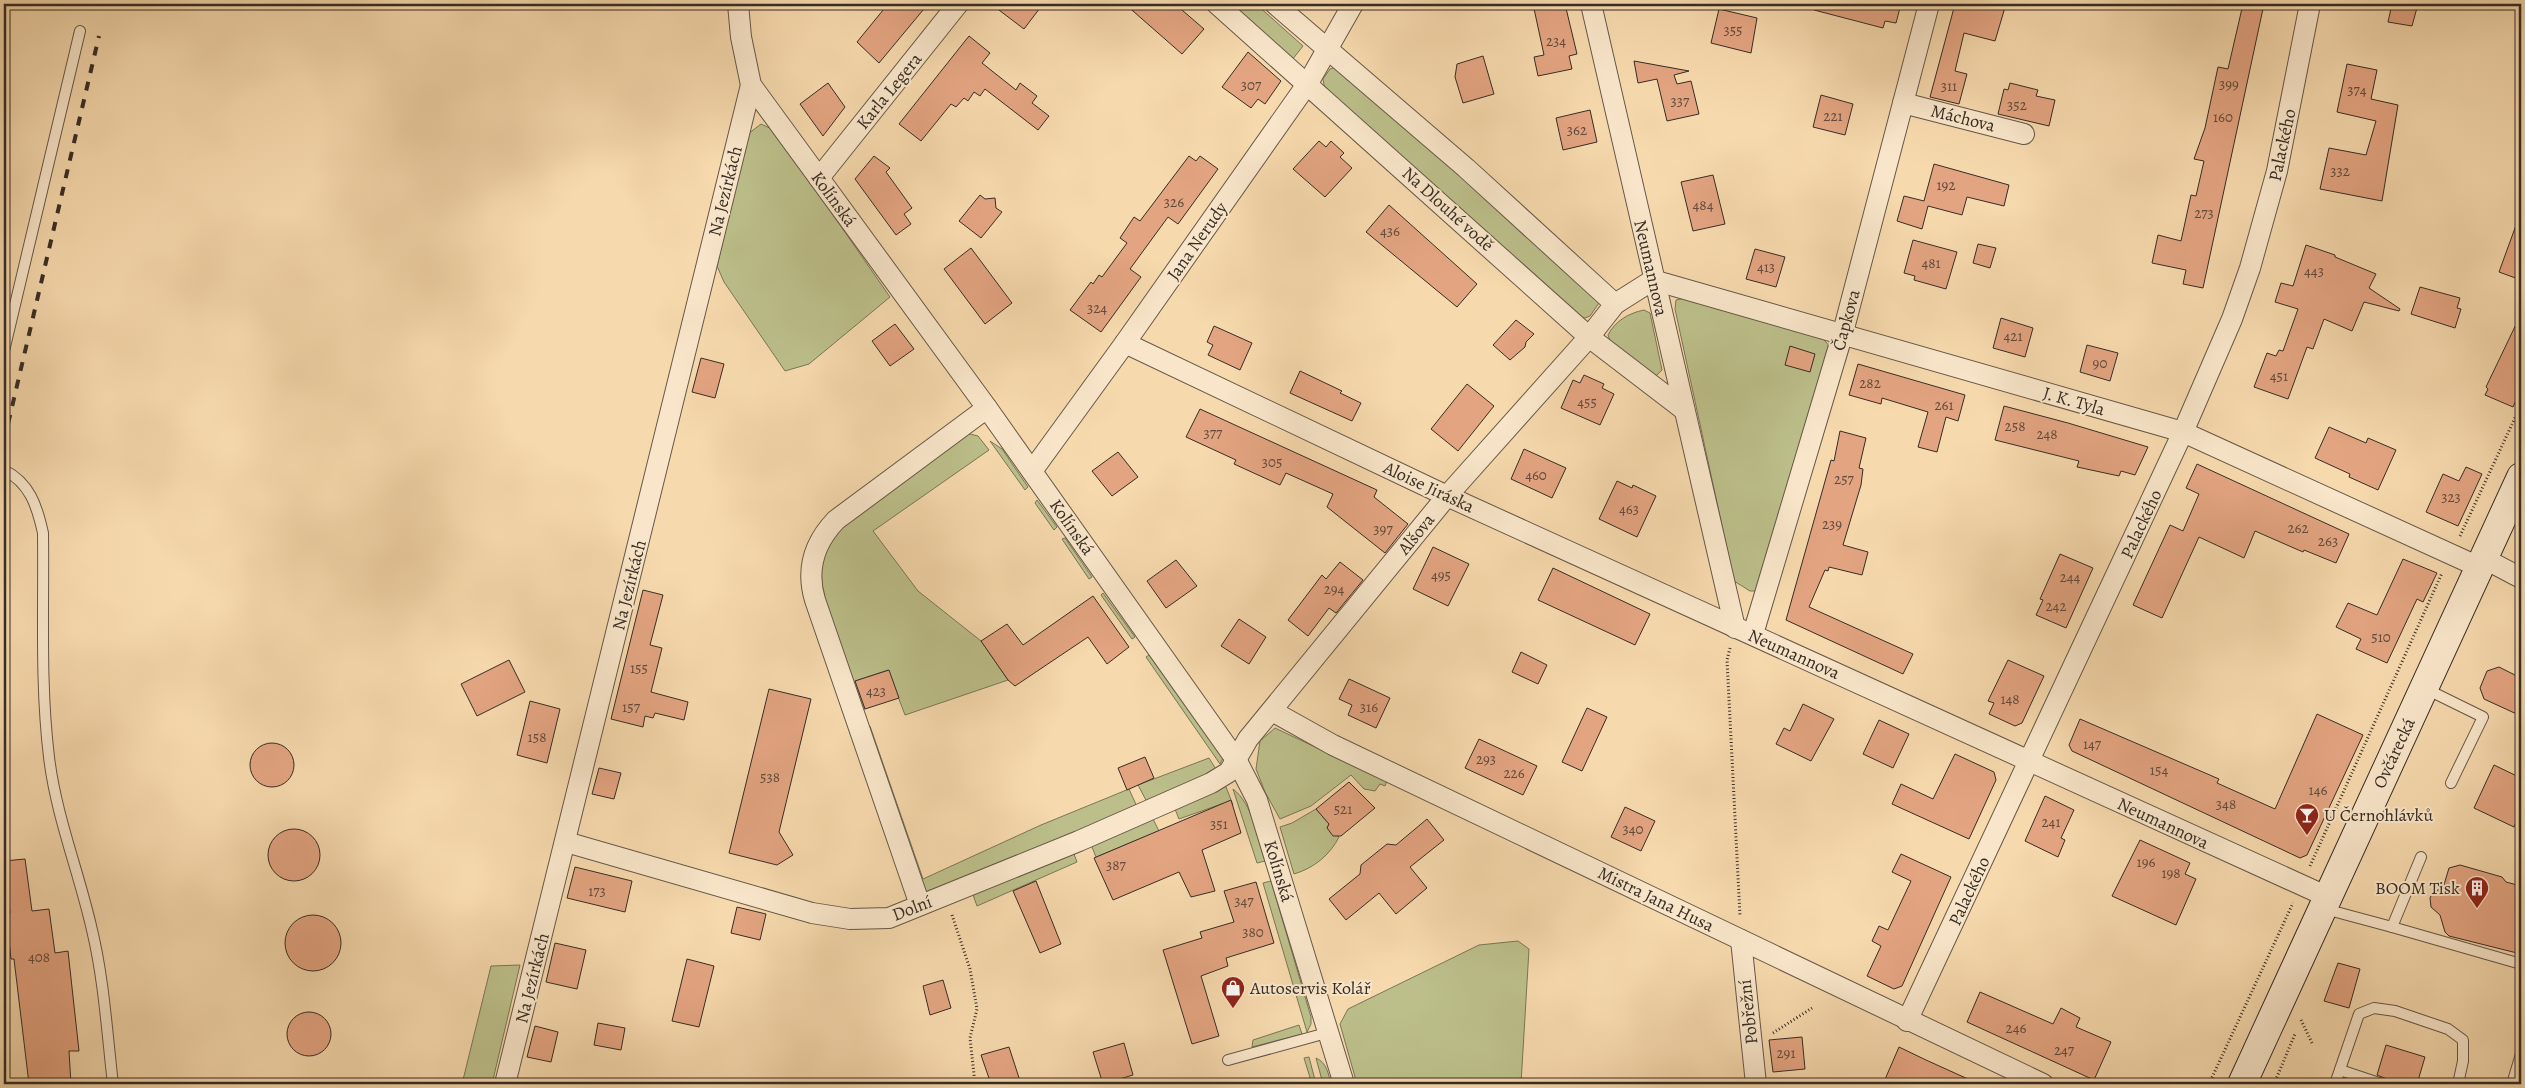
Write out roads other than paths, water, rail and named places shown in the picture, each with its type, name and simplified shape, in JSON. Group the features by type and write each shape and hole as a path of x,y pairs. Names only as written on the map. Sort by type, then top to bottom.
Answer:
{"main road":[{"name":"Ovčárecká","path":"2242,1084 2521,476"}],"street":[{"name":"Kolínská","path":"738,4 740,37 751,84 987,408 1237,761 1257,800 1330,1032 1344,1084"},
{"name":"Karla Legera","path":"819,178 958,4"},
{"name":"Na Dlouhé vodě","path":"1217,4 1308,83 1589,337 1683,409"},
{"path":"1275,4 1466,168 1615,304"},
{"name":"Jana Nerudy","path":"1032,471 1125,343 1308,83 1353,4"},
{"name":"Neumannova","path":"1591,4 1683,409 1744,631 2301,886 2325,903"},
{"name":"Čapkova","path":"1744,631 1842,336 1929,4"},
{"name":"Palackého","path":"1908,1021 2184,432 2232,319 2250,268 2277,171 2310,4"},
{"name":"Na Jezírkách","path":"505,1084 751,84"},
{"name":"Máchova","path":"1902,103 2024,134"},
{"name":"Alšova","path":"1237,761 1248,739 1447,496 1589,337 1615,304 1653,280"},
{"name":"J. K. Tyla","path":"1653,280 1842,336 2184,432 2451,555 2481,563 2521,578"},
{"name":"Aloise Jiráska","path":"1125,343 1447,496 1744,631"},
{"path":"920,905 815,600 810,572 814,554 822,537 836,520 987,408"},
{"name":"Mistra Jana Husa","path":"1272,711 1333,745 2042,1084"},
{"name":"Dolní","path":"566,842 812,912 850,919 889,918 1079,841 1211,782 1229,772 1237,761"},
{"name":"Pobřežní","path":"1741,940 1756,1084"}],"lane":[{"path":"4,351 80,31"},
{"path":"4,470 21,480 37,506 42,533 45,719 49,757 56,799 94,938 100,970 113,1084"},
{"path":"2424,688 2483,716 2451,783"},
{"path":"2392,927 2421,857"},
{"path":"2325,903 2392,927 2521,964"},
{"path":"2335,1084 2359,1014 2374,1008 2395,1011 2434,1023 2448,1029 2463,1040 2463,1061 2458,1084"},
{"path":"1228,1060 1330,1032"},
{"path":"2512,1084 2521,1054"},
{"path":"2340,1070 2382,1084"}],"railway":[{"path":"4,441 99,36"}],"place":[{"name":"U Černohlávků","path":"2307,836"},
{"name":"BOOM Tisk","path":"2477,909"},
{"name":"Autoservis Kolář","path":"1233,1009"}]}
